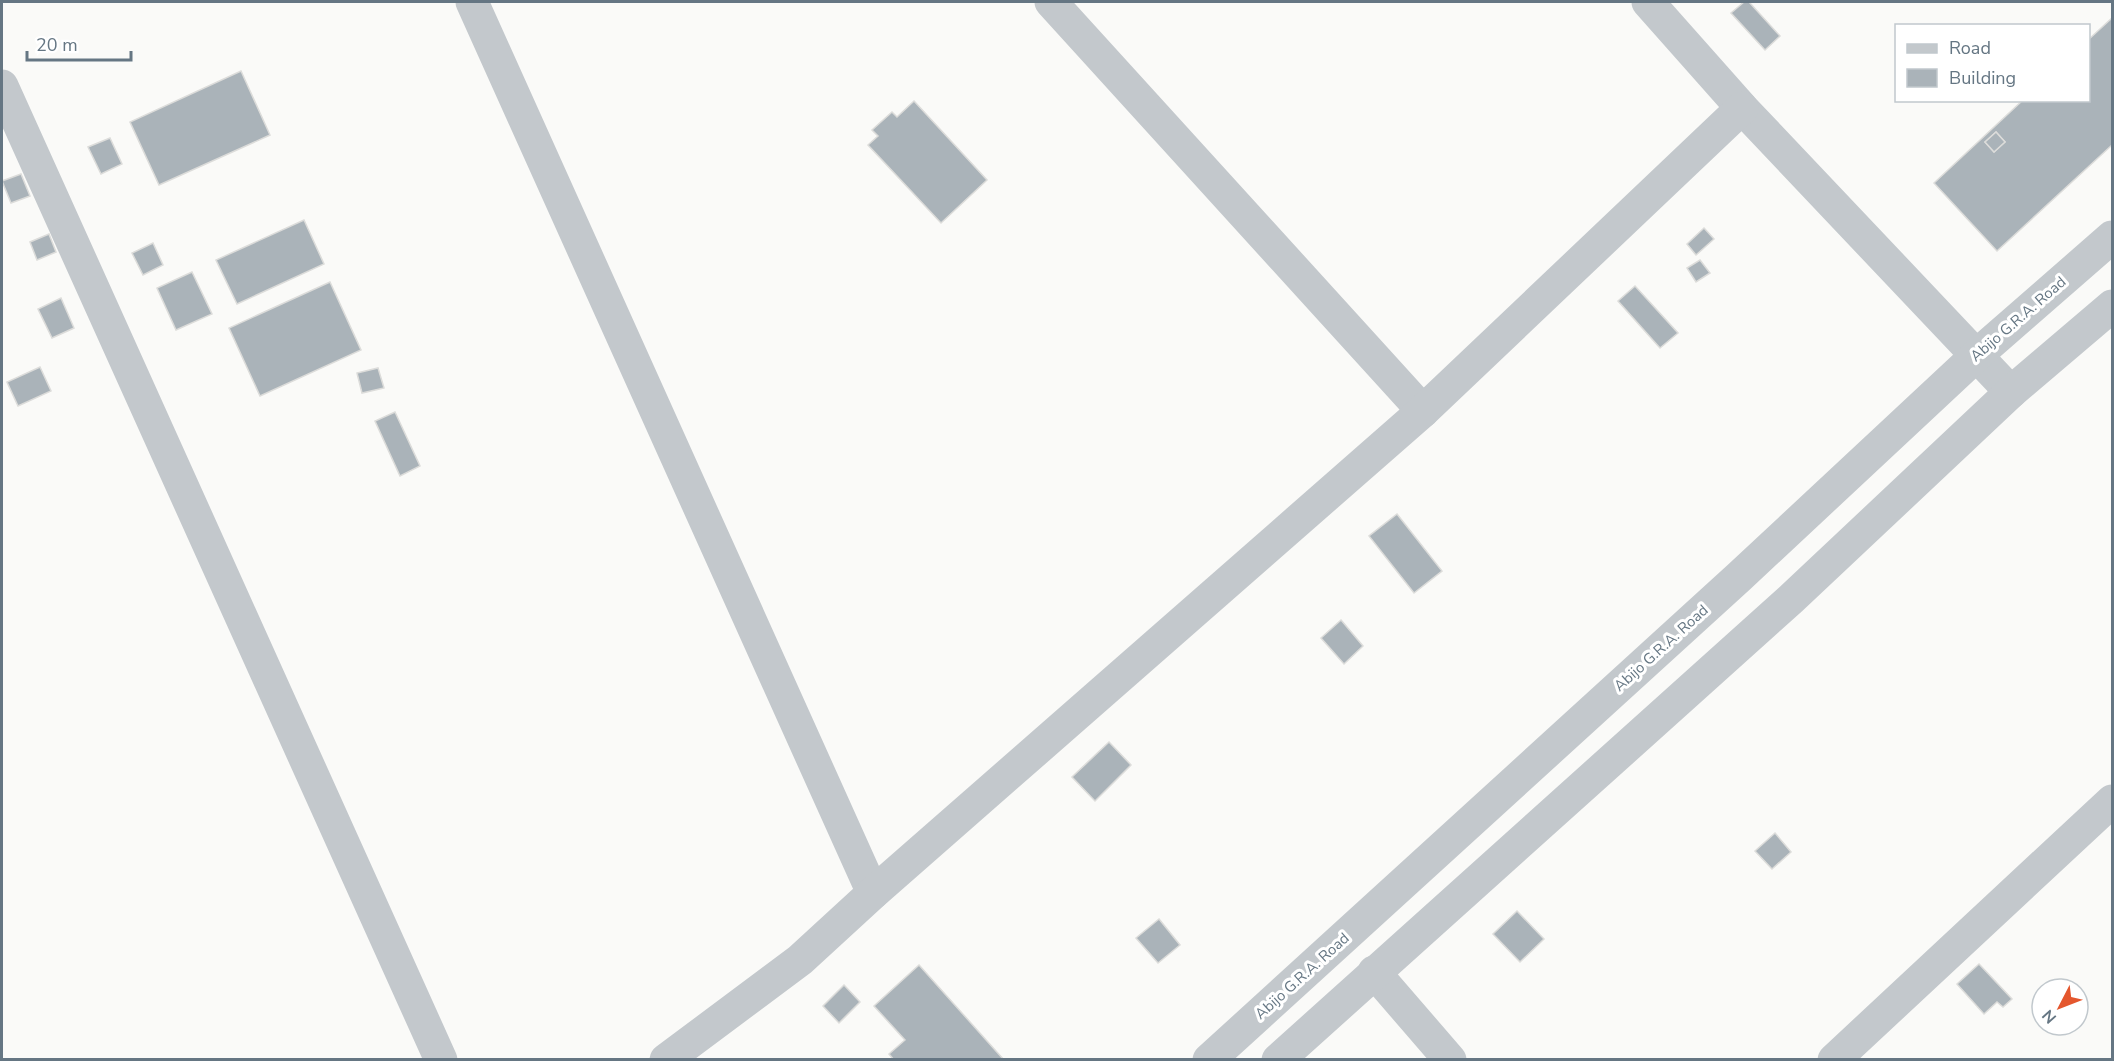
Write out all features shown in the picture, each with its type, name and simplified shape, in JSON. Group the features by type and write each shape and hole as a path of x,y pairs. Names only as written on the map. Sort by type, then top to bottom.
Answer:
{"street":[{"path":"472,2 873,893"},
{"path":"1051,2 1423,411"},
{"path":"1648,2 1742,108 1978,354 2011,392"},
{"path":"2,86 441,1059"},
{"path":"666,1059 800,960 873,893 1423,411 1742,108"},
{"name":"Abijo G.R.A. Road","path":"1209,1059 1739,577 1978,354 2112,237"},
{"path":"1278,1059 1791,599 2011,392 2112,306"},
{"path":"1834,1059 2112,801"},
{"path":"1374,972 1449,1059"}],"building":[{"path":"1744,2 1749,2 1780,36 1765,50 1731,13"},
{"path":"2112,18 2112,145 1997,251 1934,183 2021,102 2090,102 2090,38","holes":["1996,132 2005,142 1994,152 1985,142"]},
{"path":"241,71 270,135 159,185 130,122"},
{"path":"914,101 987,180 941,223 868,145 878,136 872,130 892,112 897,117"},
{"path":"1996,132 2005,142 1994,152 1985,142"},
{"path":"110,138 122,164 101,174 88,147"},
{"path":"21,174 30,196 11,203 2,181"},
{"path":"304,220 324,264 237,304 216,260"},
{"path":"1704,228 1714,239 1696,255 1687,244"},
{"path":"49,234 56,252 37,260 30,242"},
{"path":"153,243 163,265 143,275 132,253"},
{"path":"1700,260 1710,273 1696,282 1687,268"},
{"path":"192,272 212,314 176,330 157,288"},
{"path":"330,282 361,350 260,396 229,328"},
{"path":"1635,286 1678,333 1660,348 1618,301"},
{"path":"61,298 74,328 52,338 38,309"},
{"path":"40,367 51,391 18,406 7,382"},
{"path":"378,368 384,388 362,393 357,373"},
{"path":"395,412 420,466 400,476 375,421"},
{"path":"1397,514 1442,571 1414,593 1369,536"},
{"path":"1341,620 1363,646 1344,664 1321,638"},
{"path":"1109,742 1131,765 1095,801 1072,777"},
{"path":"1775,833 1791,852 1772,869 1755,851"},
{"path":"1517,911 1544,939 1520,962 1493,934"},
{"path":"1159,919 1180,945 1158,963 1136,938"},
{"path":"1979,964 2012,999 2003,1007 1997,1002 1984,1014 1957,984"},
{"path":"919,965 1004,1060 894,1060 889,1054 905,1040 874,1006"},
{"path":"844,985 860,1002 839,1023 823,1006"}]}
